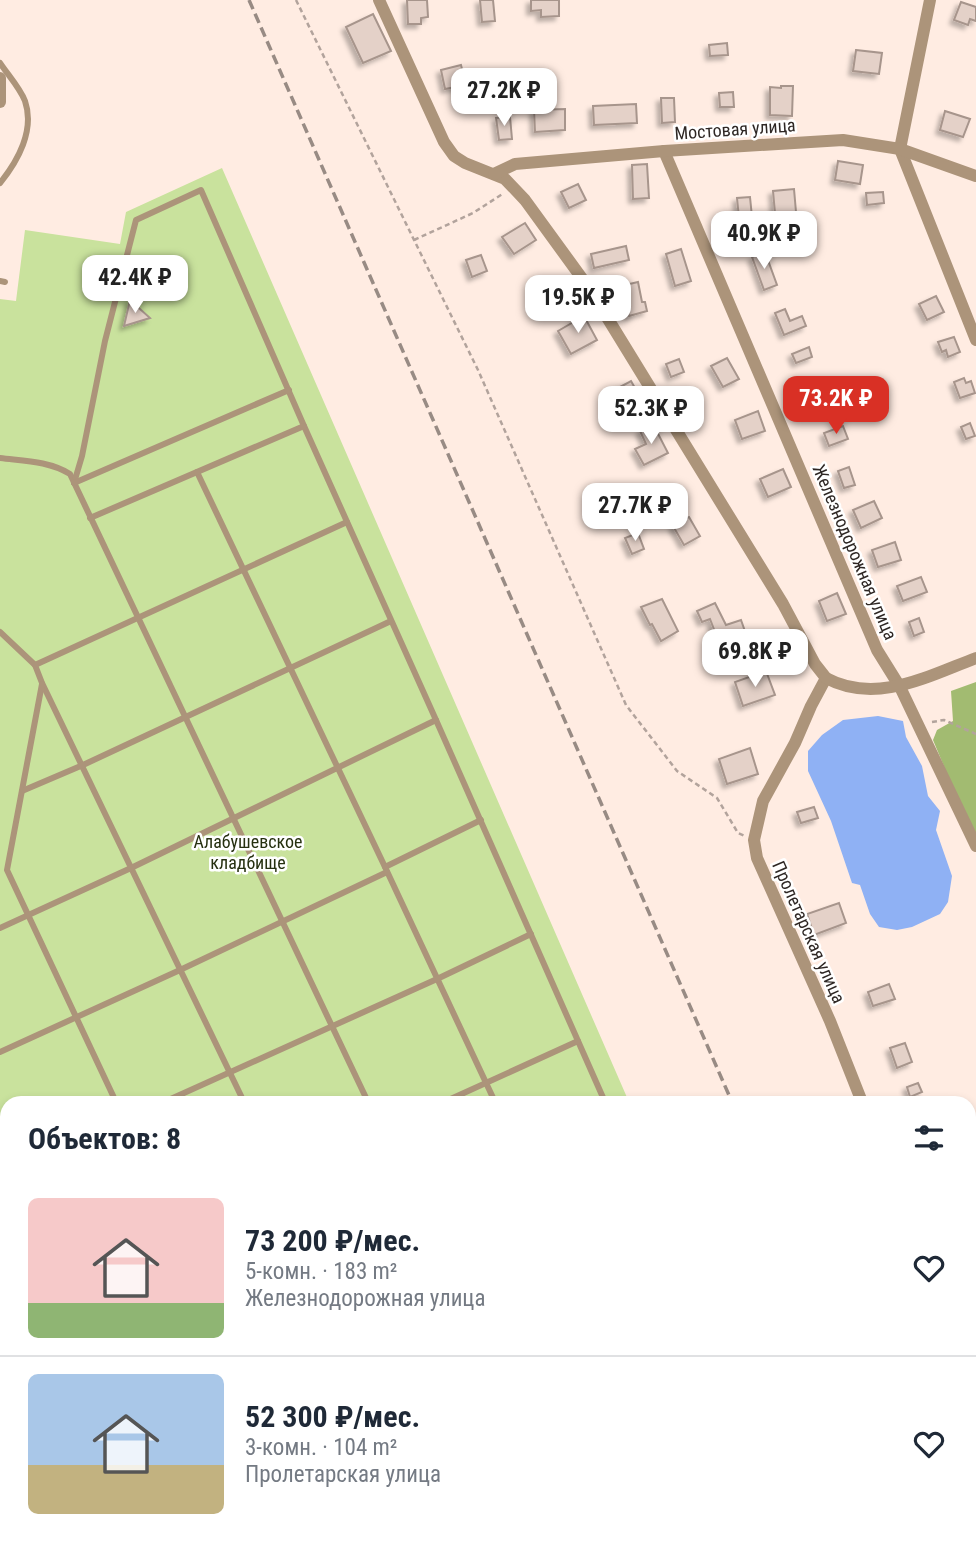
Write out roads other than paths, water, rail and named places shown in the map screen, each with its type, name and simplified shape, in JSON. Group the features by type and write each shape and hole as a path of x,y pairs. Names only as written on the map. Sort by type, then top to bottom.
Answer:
{"street":[{"path":"379,0 444,142 454,156 465,163 505,179 525,200 589,288 827,678 839,685 863,689 900,687 976,658"},
{"path":"930,0 900,149 976,340"},
{"path":"0,78 0,102"},
{"name":"Мостовая улица","path":"494,174 515,164 843,140 900,149 976,176"},
{"name":"Железнодорожная улица","path":"664,151 877,650 900,687 976,846"},
{"name":"Пролетарская улица","path":"827,678 763,801 754,840 757,858 830,1021 860,1096"}],"lane":[{"path":"0,63 24,99 28,116 21,151 0,183"},
{"path":"74,483 116,294 136,220 201,190 602,1096"},
{"path":"74,483 289,390"},
{"path":"90,518 304,426"},
{"path":"0,458 45,463 69,474 365,1096"},
{"path":"197,472 492,1096"},
{"path":"35,665 347,522"},
{"path":"22,791 391,621"},
{"path":"0,632 35,665 241,1096"},
{"path":"42,683 7,870 113,1096"},
{"path":"0,928 234,819 436,720"},
{"path":"0,1052 281,922 481,820"},
{"path":"177,1096 531,934"},
{"path":"458,1096 578,1041"}],"water":[{"path":"878,716 903,721 906,737 922,766 928,796 940,811 936,830 952,876 948,902 940,914 912,927 897,930 879,927 870,914 860,885 852,883 831,821 808,771 808,751 822,735 843,720"}],"railway":[{"path":"249,0 729,1096"}],"park label":[{"name":"Алабушевское кладбище","path":"248,851"}]}
